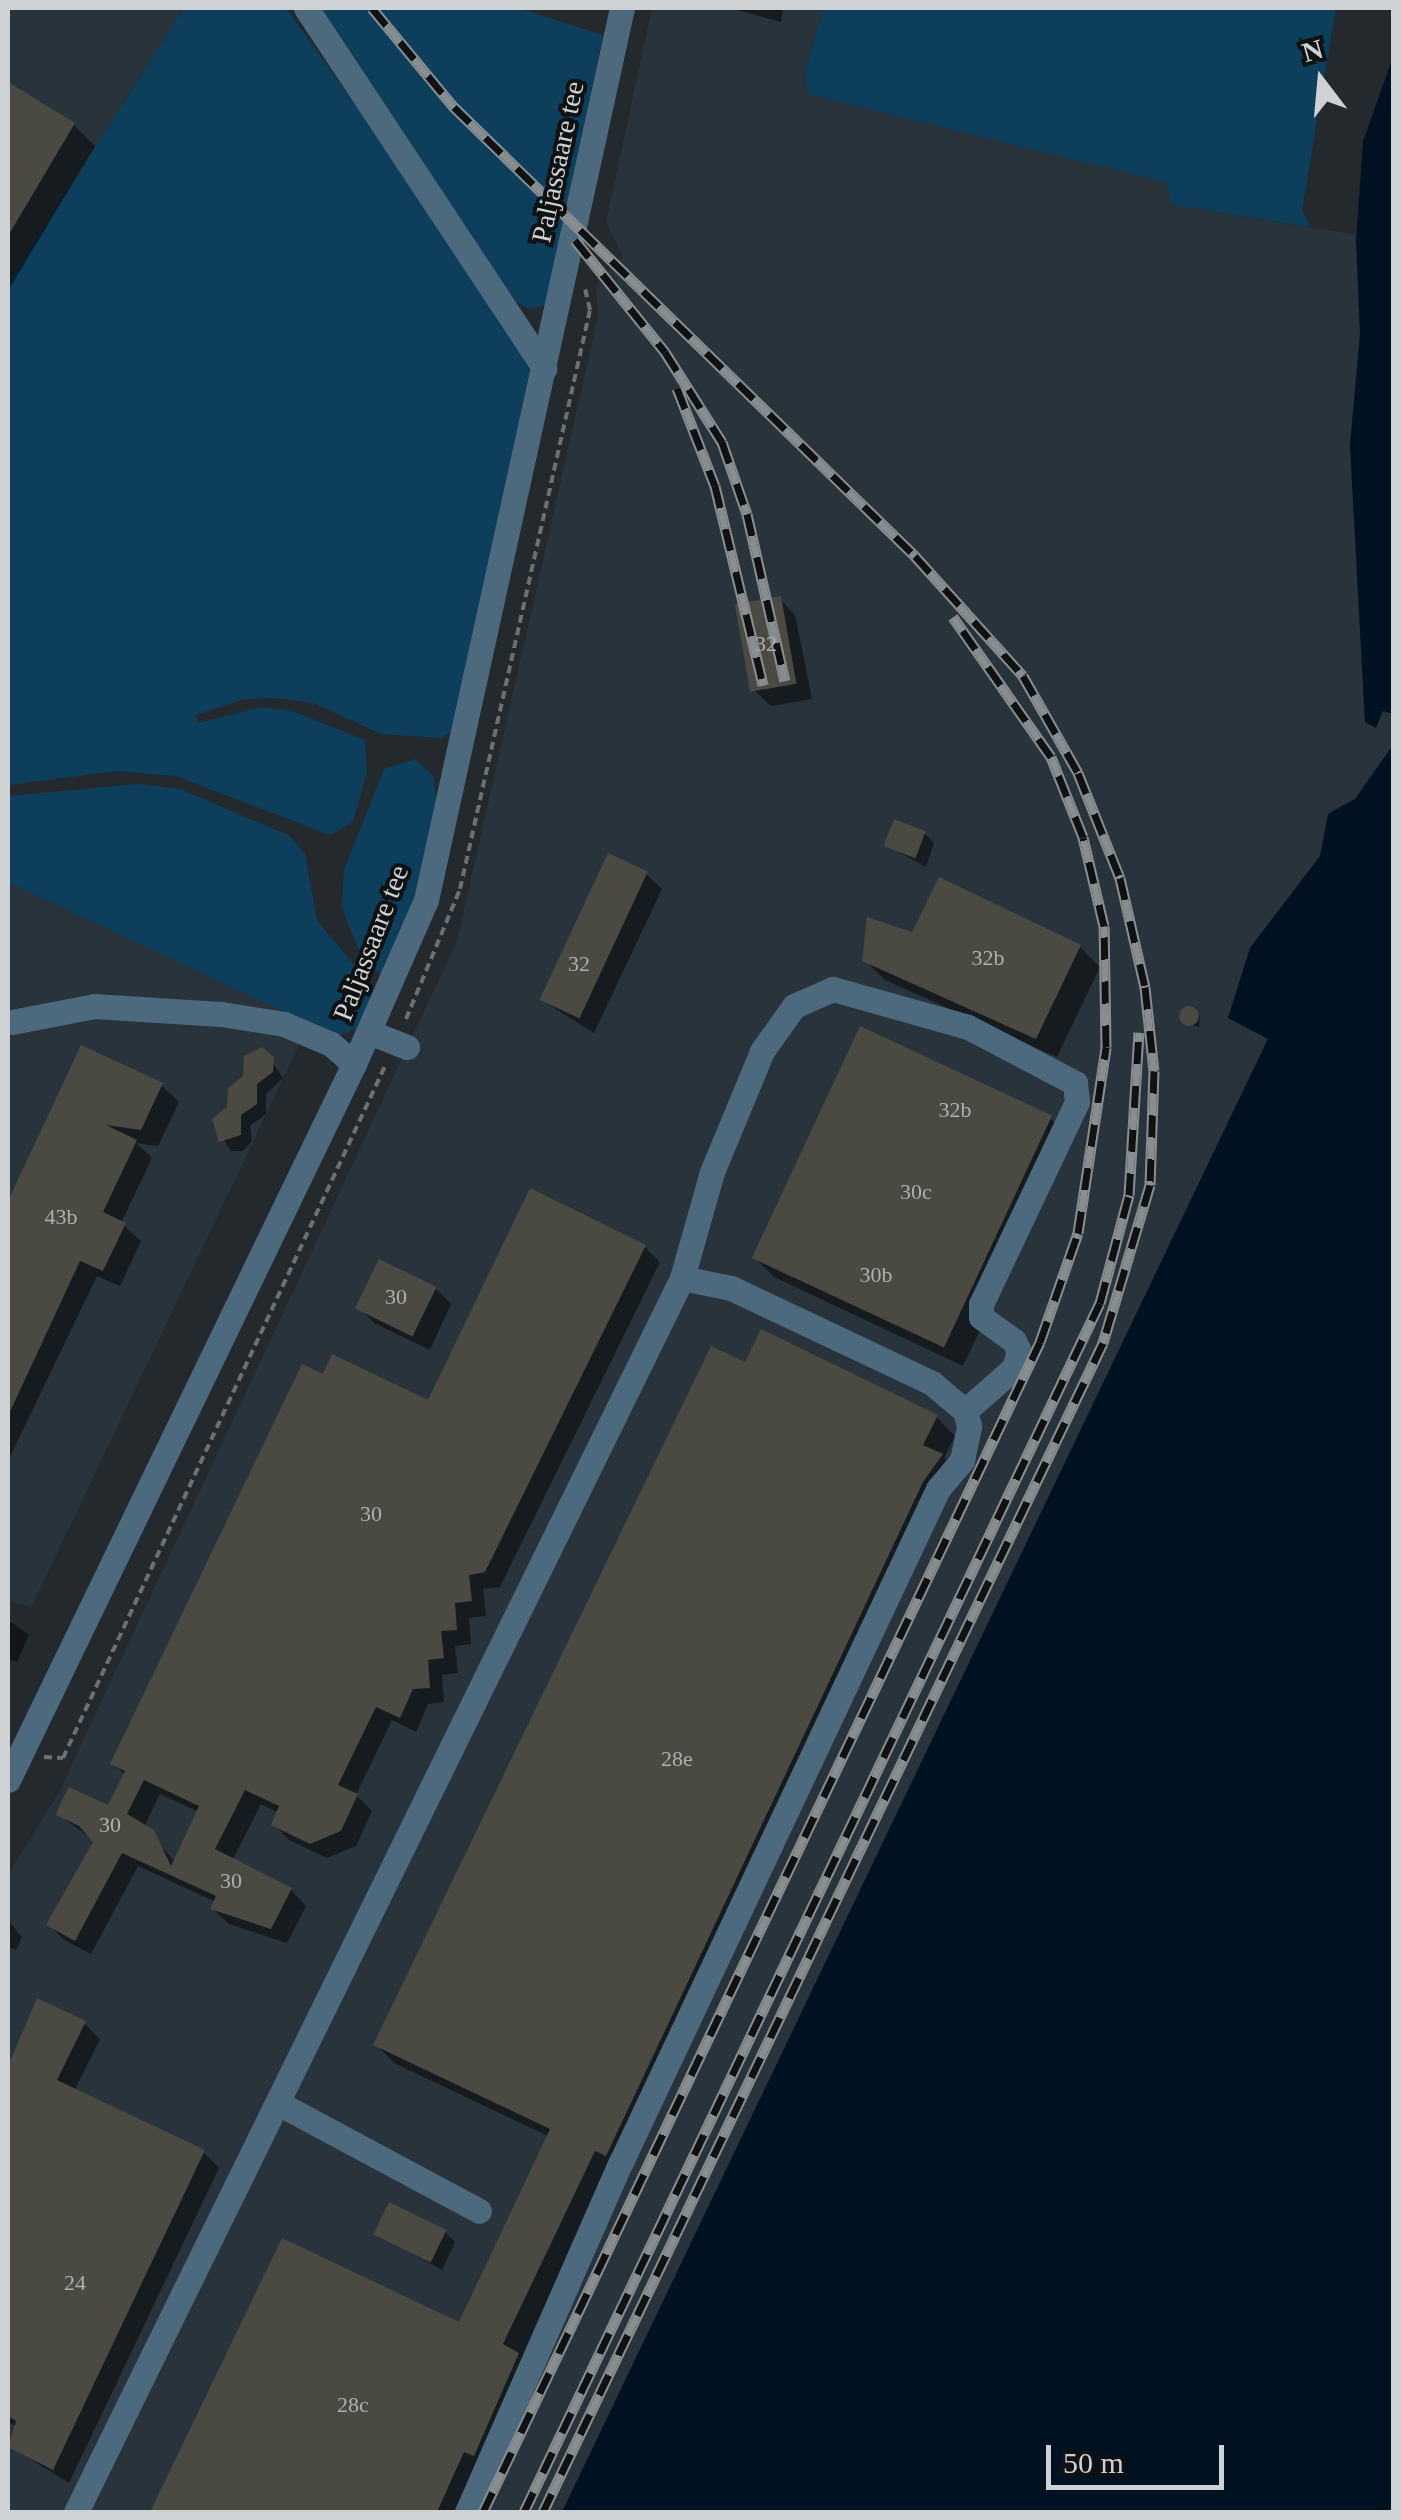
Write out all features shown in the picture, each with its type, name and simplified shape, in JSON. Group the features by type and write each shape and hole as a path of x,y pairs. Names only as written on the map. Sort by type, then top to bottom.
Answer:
{"street":[{"path":"306,8 544,368"},
{"name":"Paljassaare tee","path":"8,1780 370,1032 426,900 622,8"},
{"path":"76,2512 682,1278 712,1172 755,1068 794,1006 833,989 968,1027 1076,1083 1077,1102 981,1304 981,1317 1014,1341 1019,1351 1014,1368 965,1411"},
{"path":"12,1022 94,1006 222,1014 284,1024 331,1044 354,1064"},
{"path":"370,1032 407,1046"},
{"path":"467,2512 646,2109 938,1489 962,1460 969,1426 965,1411 932,1383 731,1288 682,1278"},
{"path":"278,2103 479,2211"}],"shaded area":[{"path":"8,8 184,8 8,285"},
{"path":"184,8 286,8 501,309 529,363 531,381 454,730 441,738 381,734 316,704 279,698 246,699 195,715 199,723 261,707 292,711 365,740 367,773 353,822 330,835 176,776 117,771 8,785 8,285"},
{"path":"310,8 518,8 603,35 546,305 529,309 515,301"},
{"path":"652,8 823,8 805,74 809,94 1167,182 1174,205 1358,235 1360,334 1350,445 1365,721 1376,727 1383,710 1393,714 1393,745 1355,799 1332,810 1320,856 1250,948 1228,1018 1268,1038 562,2512 8,2512 8,1875 59,1792 457,941 598,316 596,284 623,256 606,222"},
{"path":"823,8 1336,8 1302,210 1311,227 1173,205 1166,182 808,94 805,74"},
{"path":"1393,57 1394,714 1383,711 1376,728 1365,722 1350,445 1360,334 1356,241 1363,141"},
{"path":"1393,745 1393,2512 562,2512 1268,1039 1228,1018 1250,948 1320,856 1328,814 1355,799"},
{"path":"415,759 433,776 438,807 420,883 382,976 360,953 342,908 344,870 384,769"},
{"path":"137,784 180,789 290,836 305,854 317,920 376,992 359,1028 336,1036 8,882 8,796"},
{"path":"8,882 310,1022 31,1608 8,1600"}],"building":[{"path":"8,82 75,123 8,236"},
{"path":"781,596 796,684 750,692 735,604"},
{"path":"894,819 926,831 915,858 884,846"},
{"path":"608,853 648,872 579,1018 540,1000"},
{"path":"939,877 1081,945 1036,1039 862,961 867,917 912,932"},
{"path":"1185,1006 1193,1006 1199,1016 1193,1026 1185,1026 1179,1020 1179,1012"},
{"path":"860,1026 1052,1116 944,1348 752,1258"},
{"path":"81,1045 163,1083 141,1130 106,1125 137,1140 103,1212 126,1223 103,1271 80,1261 8,1416 8,1201"},
{"path":"262,1047 274,1057 273,1072 257,1084 257,1104 241,1115 241,1135 219,1142 212,1119 227,1107 228,1088 243,1076 244,1056"},
{"path":"530,1188 646,1245 485,1572 469,1575 472,1601 455,1603 457,1630 441,1631 444,1658 428,1660 430,1688 413,1689 400,1718 376,1707 338,1785 358,1794 341,1831 310,1844 271,1825 279,1806 245,1790 215,1849 292,1888 271,1929 210,1909 216,1896 122,1853 75,1941 46,1925 93,1842 79,1826 56,1815 63,1798 69,1787 108,1805 125,1771 110,1764 302,1364 323,1374 332,1354 428,1400","holes":["144,1780 199,1806 171,1866 154,1830 127,1814"]},
{"path":"379,1259 437,1287 412,1336 355,1308"},
{"path":"761,1329 938,1415 923,1445 943,1454 923,1482 606,2156 595,2151 503,2344 519,2353 474,2456 464,2452 437,2512 150,2512 282,2238 459,2322 550,2129 373,2045 711,1346 745,1362"},
{"path":"37,1998 86,2021 57,2080 205,2150 53,2470 8,2447 16,2421 8,2416 8,2066"},
{"path":"389,2202 447,2230 431,2262 373,2234"}],"railway":[{"path":"372,8 454,107 915,556 1023,676 1078,773 1120,878 1145,987 1154,1071 1150,1185 1103,1343 543,2512"},
{"path":"575,240 665,352 722,442 747,514 785,681"},
{"path":"677,388 715,486 763,685"},
{"path":"483,2512 1040,1342 1078,1233 1106,1047 1104,926 1083,837 1051,757 953,617"},
{"path":"524,2512 1100,1303 1129,1195 1139,1032"}]}
